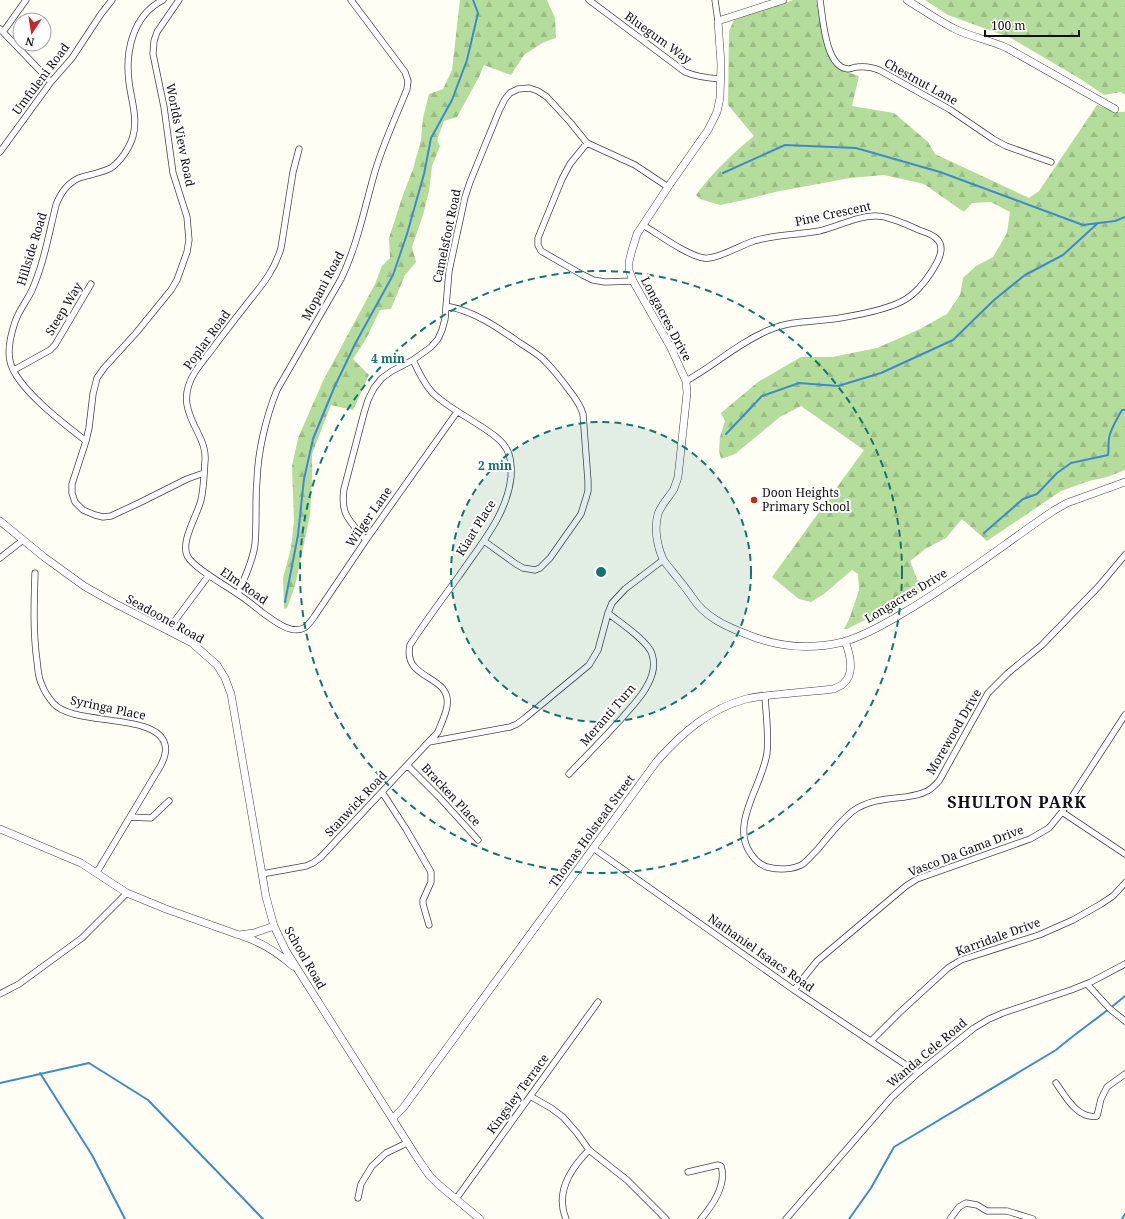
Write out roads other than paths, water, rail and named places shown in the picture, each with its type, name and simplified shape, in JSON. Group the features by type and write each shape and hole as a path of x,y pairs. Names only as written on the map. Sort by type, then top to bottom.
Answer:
{"street":[{"path":"26,0 1,30 51,82"},
{"name":"Umfuleni Road","path":"0,152 51,82 72,58 112,0"},
{"name":"Hillside Road","path":"86,441 68,428 24,386 10,362 9,354 12,335 15,321 20,309 32,290 39,271 60,195 69,185 79,179 111,168 129,147 134,134 135,119 129,82 129,53 135,30 139,22 158,2 163,0"},
{"name":"Worlds View Road","path":"86,441 97,378 171,290 177,280 187,252 189,240 187,217 174,173 164,107 153,54 154,41 157,32 179,0"},
{"name":"Bluegum Way","path":"589,0 685,72 703,78 720,79"},
{"name":"Longacres Drive","path":"715,0 721,64 720,98 717,112 708,130 637,234 629,270 633,281 671,348 686,381 687,404 678,477 674,488 658,514 656,529 663,560 694,601 717,622 761,641 793,646 830,645 845,641 884,624 920,604 1053,511 1067,503 1125,482"},
{"path":"718,21 783,0"},
{"name":"Chestnut Lane","path":"820,0 829,50 834,61 840,66 848,69 858,66 868,66 879,70 949,108 993,139 1006,146 1051,162"},
{"path":"907,0 955,29 996,43 1115,109"},
{"name":"Mopani Road","path":"238,594 249,568 255,544 257,478 262,442 271,404 277,390 349,263 357,242 376,168 407,90 408,81 405,72 355,1"},
{"name":"Camelsfoot Road","path":"366,540 348,519 344,511 342,501 368,400 374,388 382,378 431,347 438,339 445,319 449,271 465,197 499,111 510,93 518,88 529,88 538,91 547,97 587,143 635,165 668,187"},
{"path":"587,143 570,164 562,179 538,238 538,245 544,254 593,280 605,282 633,281"},
{"name":"Poplar Road","path":"186,550 186,542 202,500 206,458 205,449 189,415 187,399 188,389 195,372 265,282 277,260 282,243 293,172 299,149"},
{"name":"Pine Crescent","path":"643,225 697,257 706,258 716,257 758,239 820,230 878,215 925,232 940,242 941,251 936,265 916,292 906,299 882,308 840,318 790,324 769,330 748,339 705,370 686,381"},
{"name":"Steep Way","path":"14,370 55,346 91,284"},
{"path":"446,306 457,308 481,318 542,358 581,406 583,414 588,491 581,514 550,558 540,568 529,570 516,564 484,540"},
{"name":"Kiaat Place","path":"412,360 432,393 457,412 496,437 506,447 510,459 510,482 506,502 484,540 410,646 408,653 409,660 413,666 441,686 445,691 447,706 444,716"},
{"name":"Wilger Lane","path":"296,630 303,629 308,625 457,412"},
{"path":"86,441 72,484 72,493 75,502 83,510 95,515 103,517 111,516 187,478 204,473"},
{"name":"Seadoone Road","path":"0,521 84,586 192,643 217,665 225,678 231,694 266,897 274,926"},
{"path":"0,558 23,540"},
{"name":"Elm Road","path":"186,550 188,557 193,563 209,575 280,625 296,630"},
{"name":"Morewood Drive","path":"766,696 766,755 745,818 743,830 744,841 748,851 755,860 766,866 778,869 790,868 802,864 845,818 864,805 874,801 915,795 926,792 934,787 940,781 988,693 1008,673 1047,640 1100,586 1125,555"},
{"path":"428,742 499,730 517,724 589,665 598,650 612,603 625,589 663,560"},
{"name":"Syringa Place","path":"35,573 34,630 39,677 42,685 54,704 63,710 75,714 141,725 152,729 160,736 165,744 165,753 161,765 97,872"},
{"path":"168,630 209,575"},
{"name":"Meranti Turn","path":"569,774 641,696 648,685 652,674 654,664 652,654 645,644 608,613"},
{"name":"Thomas Holstead Street","path":"393,1118 403,1108 668,748 700,720 730,704 766,696 834,689 843,684 848,678 850,670 845,641"},
{"name":"Vasco Da Gama Drive","path":"794,990 817,961 906,886 917,879 1030,839 1049,828 1062,812 1125,715"},
{"name":"Stanwick Road","path":"262,874 306,866 321,857 438,732 444,716"},
{"name":"Bracken Place","path":"408,765 478,840"},
{"path":"382,792 431,872 431,882 423,900 429,925"},
{"path":"130,817 151,818 169,801"},
{"path":"1062,812 1125,854"},
{"path":"0,829 81,862 127,893 166,909 252,939 273,950 298,970"},
{"name":"Nathaniel Isaacs Road","path":"593,848 794,990 918,1073"},
{"name":"Karridale Drive","path":"871,1041 948,968 961,960 1039,935 1073,920 1113,896 1125,883"},
{"path":"0,994 19,984 82,938 127,893"},
{"name":"School Road","path":"239,935 274,926 286,951 393,1118 406,1143 429,1175 480,1219"},
{"name":"Wanda Cele Road","path":"786,1219 892,1096 958,1040 989,1019 1087,984 1125,964"},
{"path":"1087,984 1110,1009 1125,1021"},
{"name":"Kingsley Terrace","path":"456,1199 598,1002"},
{"path":"1056,1083 1073,1106 1081,1113 1093,1117 1097,1116 1098,1114 1107,1087 1125,1074"},
{"path":"530,1096 563,1117 589,1150 627,1180 666,1219"},
{"path":"358,1198 361,1184 372,1166 386,1153 406,1143"},
{"path":"566,1219 562,1208 562,1200 568,1178 589,1150"},
{"path":"688,1172 718,1165 721,1166 720,1187 711,1208 701,1219"},
{"path":"950,1219 959,1206 966,1203 978,1205 987,1211 1007,1211 1032,1219"}],"waterway":[{"path":"285,602 298,535 304,479 313,439 334,388 355,344 393,275 407,234 424,174 431,138 452,100 467,60 478,13 473,0"},
{"path":"723,173 785,145 856,148 940,172 1083,225 1115,221 1125,217"},
{"path":"726,434 762,396 799,383 838,386 881,373 953,340 994,300 1025,275 1063,255 1098,223"},
{"path":"984,533 1023,499 1037,494 1057,473 1071,463 1108,455 1111,431 1122,410 1125,410"},
{"path":"849,1219 871,1188 894,1147 1056,1050 1125,996"},
{"path":"0,1083 89,1063 148,1100 263,1219"},
{"path":"40,1073 92,1155 125,1219"},
{"path":"1122,1219 1125,1214"}],"place":[{"name":"Doon Heights Primary School","path":"754,500"}],"district":[{"name":"SHULTON PARK","path":"1017,802"}]}
